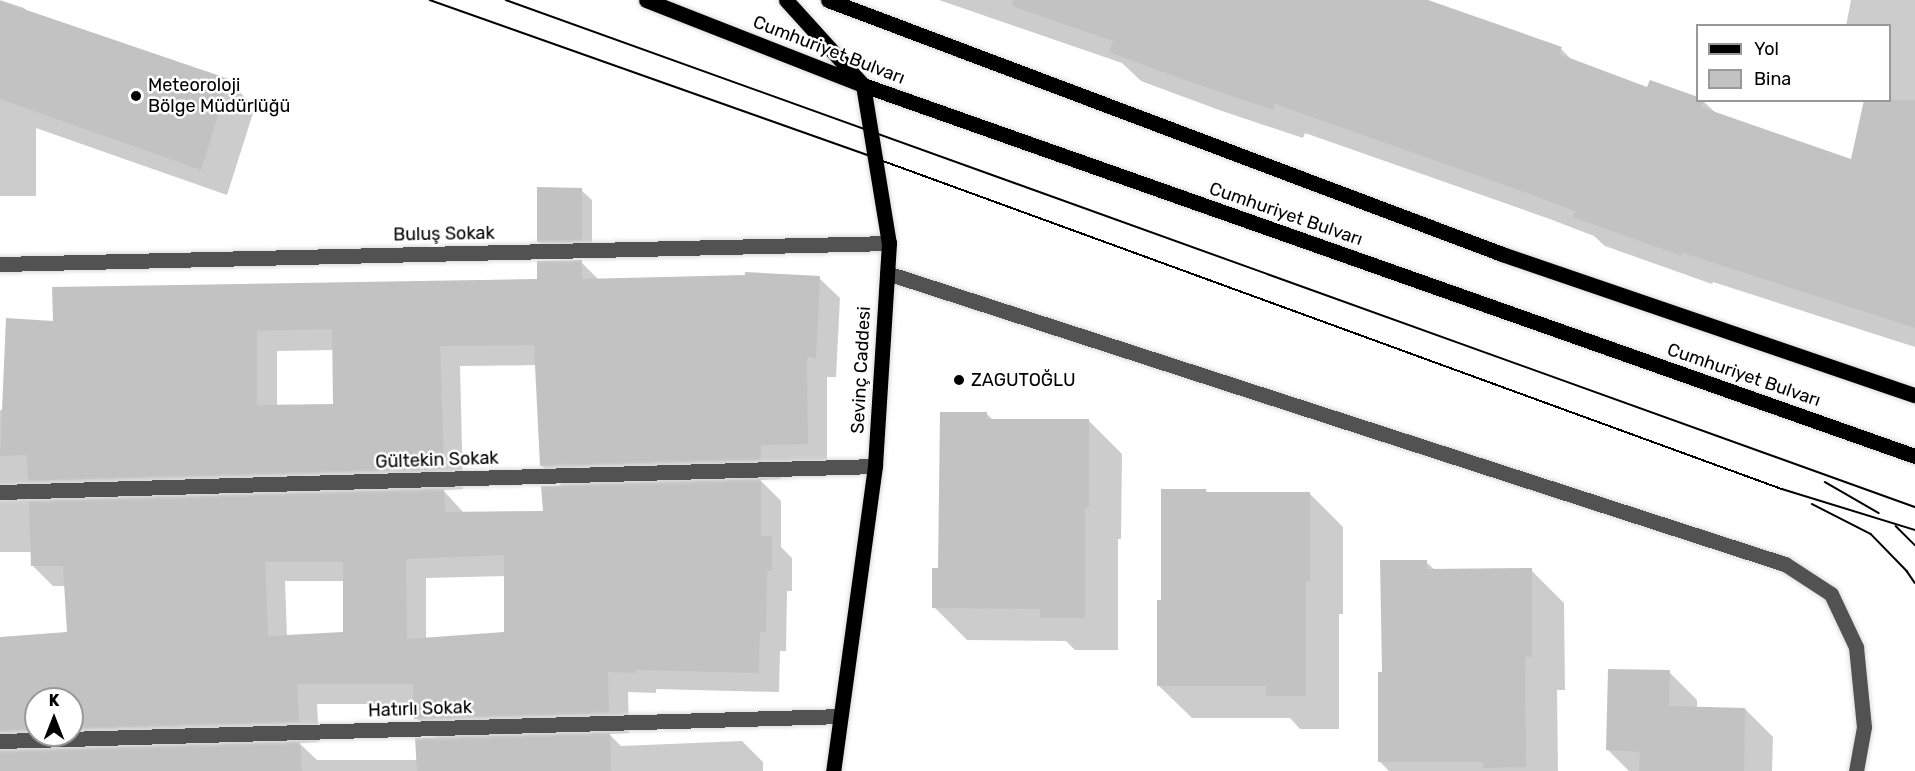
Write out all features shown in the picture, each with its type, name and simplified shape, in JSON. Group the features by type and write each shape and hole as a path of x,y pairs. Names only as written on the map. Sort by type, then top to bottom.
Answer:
{"main road":[{"name":"Cumhuriyet Bulvarı","path":"646,0 863,85 1915,456"},
{"path":"786,0 863,85"},
{"name":"Cumhuriyet Bulvarı","path":"828,0 1502,254 1915,394"},
{"name":"Sevinç Caddesi","path":"833,771 875,466 889,243 863,85"}],"street":[{"name":"Buluş Sokak","path":"0,264 889,243"},
{"path":"887,273 1785,564 1831,594 1856,647 1864,728 1856,771"},
{"name":"Gültekin Sokak","path":"0,492 875,466"},
{"name":"Hatırlı Sokak","path":"0,741 840,716"}],"building":[{"path":"1013,0 1428,0 1562,47 1559,54 1647,87 1650,80 1696,96 1696,102 1703,102 1701,107 1851,159 1864,102 1915,100 1915,328 1683,253 1682,256 1573,217 1575,211 1516,189 1275,104 1273,110 1188,81 1109,52 1113,41 1012,6"},
{"name":"Meteoroloji Bölge Müdürlüğü","path":"0,1 229,79 201,170 0,99"},
{"path":"537,187 582,188 582,241 537,242"},
{"path":"582,260 582,279 745,275 745,272 820,276 816,358 807,357 808,444 761,445 761,460 540,466 534,345 440,346 444,469 28,481 27,455 0,456 6,318 53,321 52,287 537,279 537,261","holes":["332,329 333,404 257,405 257,331"]},
{"path":"940,412 987,412 987,419 1089,419 1089,507 1085,507 1085,618 1040,618 1040,609 932,608 932,568 938,568"},
{"path":"761,479 761,536 772,536 772,571 767,571 766,632 760,632 759,673 636,670 636,673 608,672 609,713 414,719 413,684 297,684 299,722 84,729 84,687 24,687 24,730 0,731 0,637 67,632 63,566 31,566 29,501 444,489 445,512 543,511 541,486","holes":["504,555 504,632 407,639 406,559","265,562 343,562 343,632 268,636"]},
{"path":"1161,489 1206,489 1206,492 1310,492 1310,581 1306,581 1306,696 1266,696 1266,686 1157,686 1157,600 1161,600"},
{"path":"1380,560 1427,560 1427,569 1532,568 1532,657 1525,657 1526,767 1483,768 1483,762 1378,762 1378,672 1382,672"},
{"path":"1608,669 1670,670 1669,706 1745,708 1744,771 1639,771 1640,752 1606,750"},
{"path":"610,733 611,771 417,771 415,738"},
{"path":"300,742 302,771 0,771 0,751"}],"tram line":[{"path":"430,0 875,158 1782,489 1915,530"},
{"path":"506,0 1915,507"},
{"path":"1825,482 1879,513"},
{"path":"1812,504 1871,534 1907,571 1915,583"},
{"path":"1896,526 1915,545"}],"place":[{"name":"Meteoroloji Bölge Müdürlüğü","path":"136,96"},
{"name":"ZAGUTOĞLU","path":"959,380"}]}
